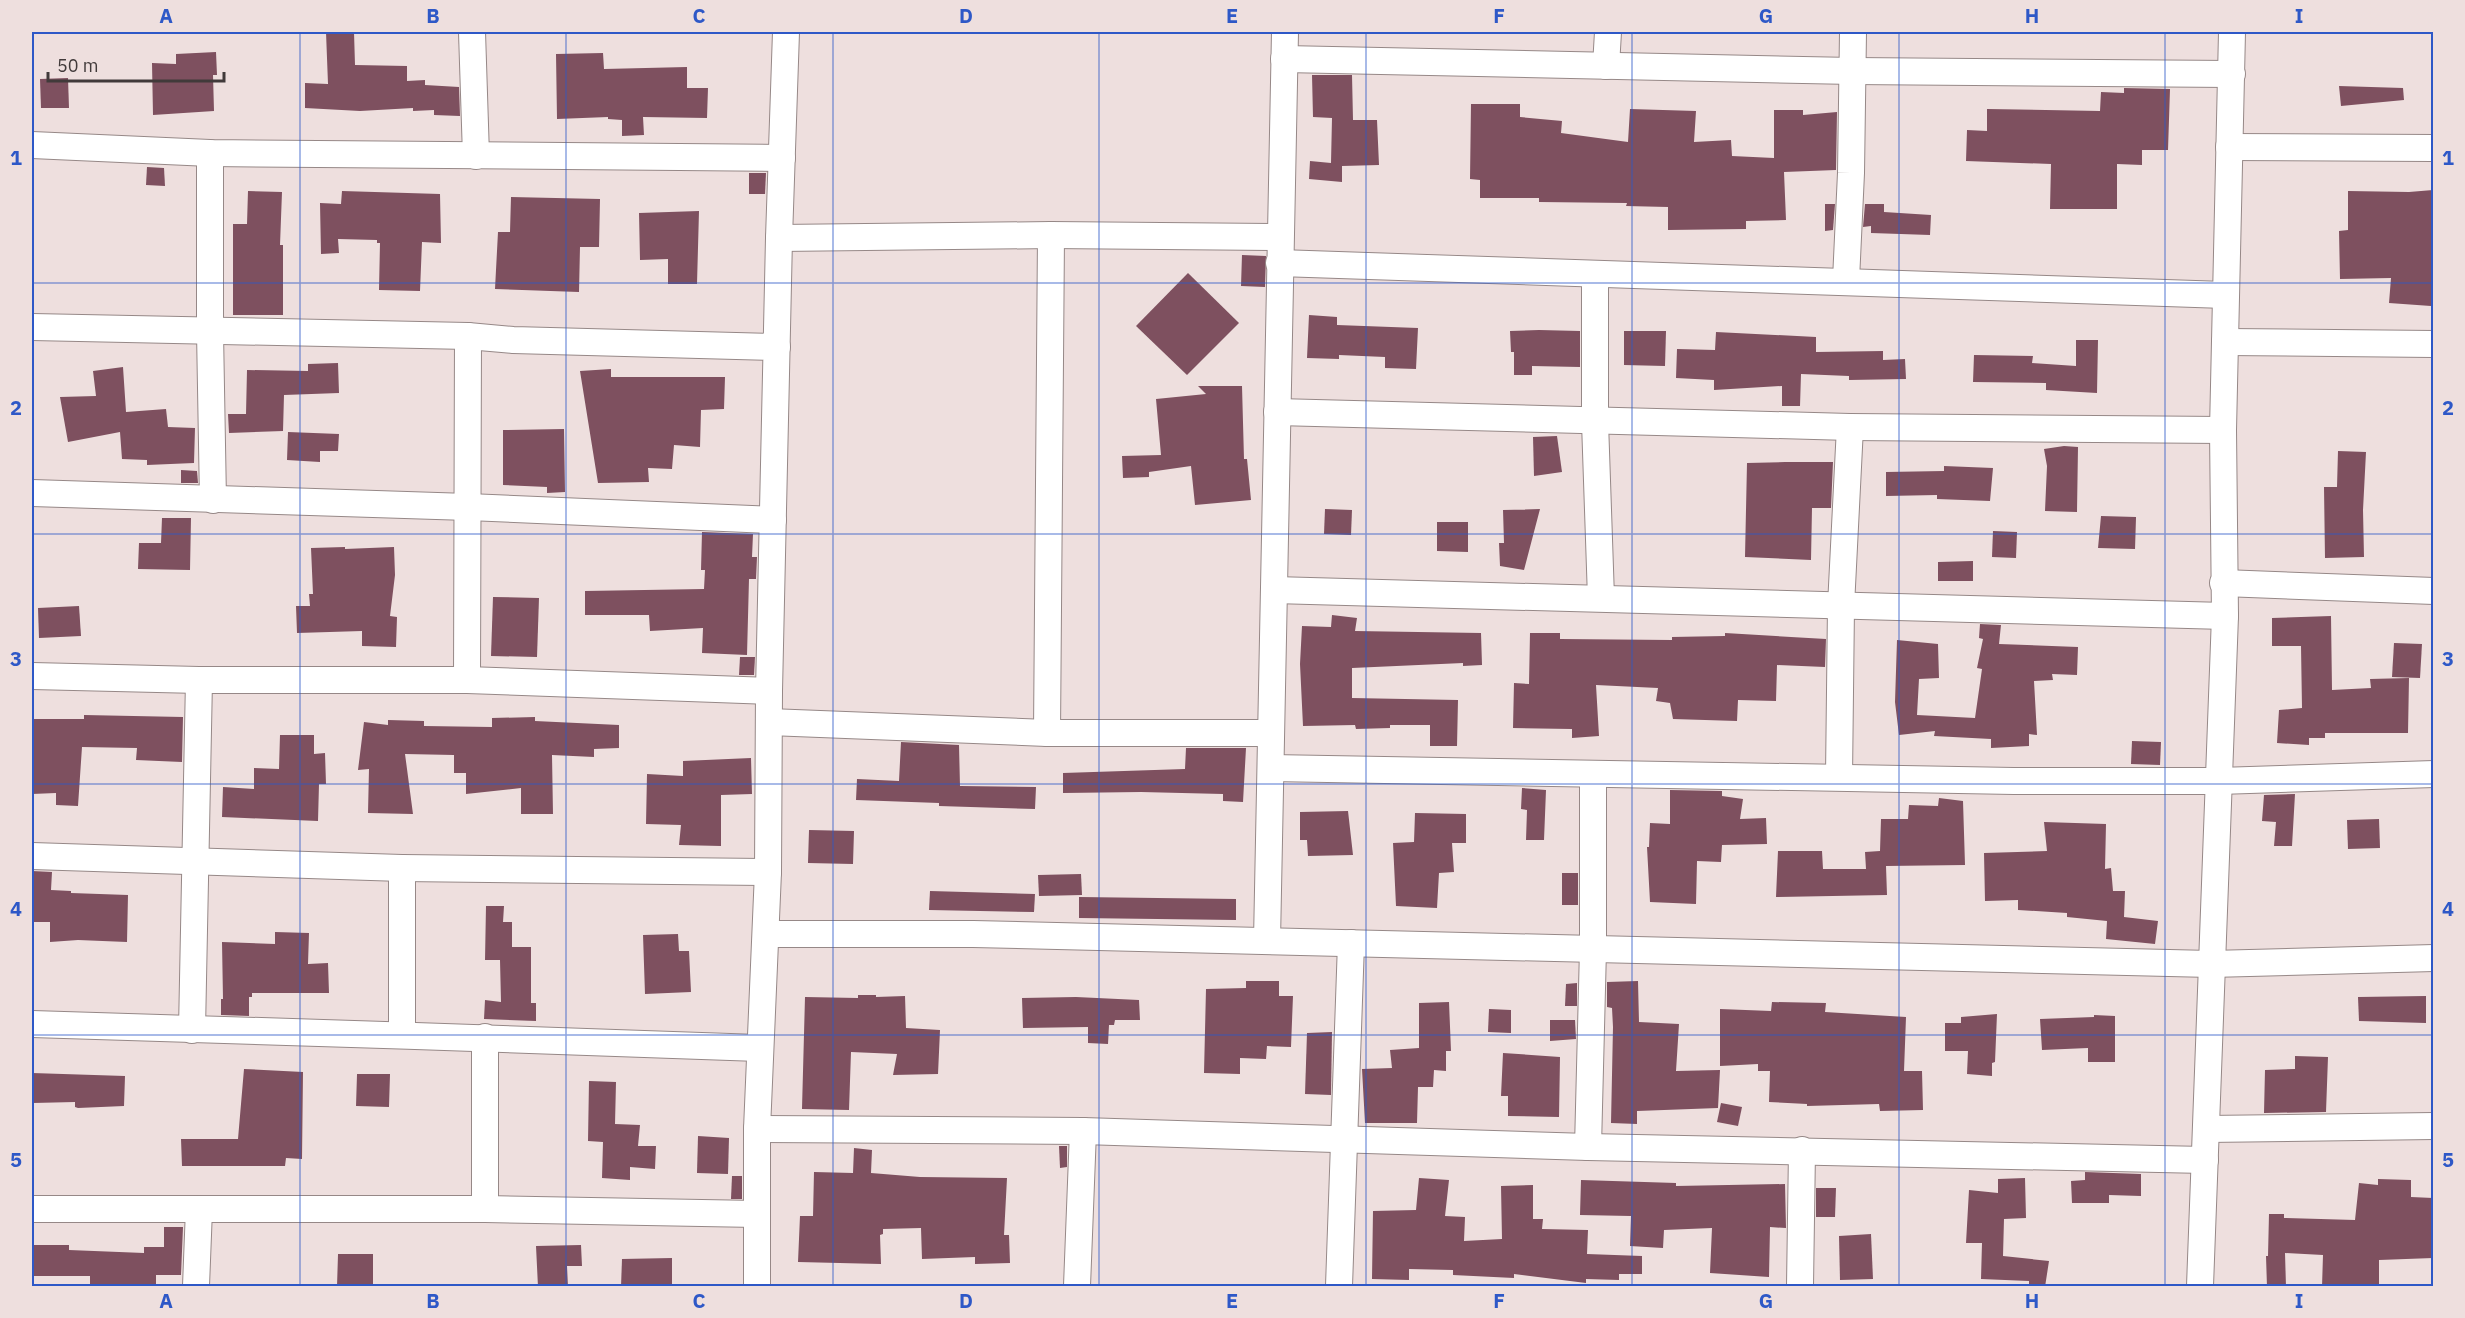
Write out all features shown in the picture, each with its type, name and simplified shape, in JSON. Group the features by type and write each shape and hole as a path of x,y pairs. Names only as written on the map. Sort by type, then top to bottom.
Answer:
{"street":[{"path":"472,32 476,156"},
{"path":"757,1287 759,1048 768,872 769,691 786,32"},
{"path":"1267,941 1285,32"},
{"path":"1606,66 1608,32"},
{"path":"1846,280 1853,32"},
{"path":"2200,1287 2225,616 2223,430 2232,32"},
{"path":"1284,59 1853,71 2232,75"},
{"path":"32,145 210,153 782,158"},
{"path":"2229,147 2433,148"},
{"path":"210,153 213,500"},
{"path":"779,238 1051,235 1280,237"},
{"path":"1047,733 1051,235"},
{"path":"1279,263 2225,294"},
{"path":"1595,275 1595,422 1601,598"},
{"path":"32,327 468,336 513,340 777,347"},
{"path":"467,680 468,336"},
{"path":"2225,342 2433,344"},
{"path":"1277,412 1850,427 2223,430"},
{"path":"1839,777 1841,606 1850,427"},
{"path":"32,493 468,507 773,520"},
{"path":"2223,583 2433,591"},
{"path":"1274,590 2225,616"},
{"path":"32,676 199,680 467,680 769,691"},
{"path":"192,1030 199,680"},
{"path":"769,722 1047,733 1271,733"},
{"path":"1271,768 2014,781 2218,781 2433,774"},
{"path":"1588,1146 1593,949 1593,775"},
{"path":"32,856 402,868 768,872"},
{"path":"402,868 402,1035"},
{"path":"766,934 973,934 2211,964 2433,958"},
{"path":"1339,1287 1351,943"},
{"path":"32,1024 485,1037 759,1048"},
{"path":"485,1037 485,1209"},
{"path":"2206,1129 2433,1126"},
{"path":"758,1129 1083,1131 1345,1140 2205,1160"},
{"path":"1077,1287 1083,1131"},
{"path":"1800,1287 1802,1150"},
{"path":"32,1209 485,1209 757,1214"},
{"path":"196,1287 199,1209"}],"building":[{"path":"326,32 354,32 355,65 407,66 407,81 425,80 425,85 459,87 460,116 434,115 434,110 413,111 413,108 360,111 305,108 305,83 328,84"},
{"path":"216,52 217,75 213,75 214,111 153,115 152,63 176,64 176,54"},
{"path":"603,53 604,69 687,67 687,88 708,88 707,118 643,117 644,135 622,136 622,120 608,119 608,117 557,119 556,54"},
{"path":"1312,75 1352,75 1353,120 1377,120 1379,165 1342,166 1342,182 1309,179 1310,161 1331,163 1332,118 1313,117"},
{"path":"68,78 69,108 41,108 40,79"},
{"path":"2339,86 2403,88 2404,100 2341,106"},
{"path":"2124,88 2170,89 2168,150 2142,150 2142,165 2117,164 2117,209 2050,209 2051,164 1966,161 1967,130 1987,131 1987,109 2100,111 2101,92 2124,93"},
{"path":"1471,104 1520,104 1520,117 1562,121 1561,133 1628,142 1630,109 1696,111 1694,142 1731,140 1732,156 1774,158 1774,110 1803,110 1803,115 1837,112 1836,170 1784,172 1786,220 1746,221 1746,229 1668,230 1668,207 1626,206 1627,203 1539,202 1539,198 1480,198 1480,180 1470,179"},
{"path":"147,167 164,168 165,186 146,185"},
{"path":"749,173 766,173 765,194 749,194"},
{"path":"2433,190 2431,306 2389,303 2391,278 2340,279 2339,231 2348,230 2348,191"},
{"path":"248,191 282,192 280,245 283,245 283,315 233,315 233,224 247,224"},
{"path":"342,191 440,194 441,243 422,242 420,291 379,290 380,243 377,243 377,240 338,239 339,253 321,254 320,203 341,204"},
{"path":"511,197 600,199 599,247 580,247 579,292 495,289 498,232 510,232"},
{"path":"1825,204 1835,204 1833,230 1825,231"},
{"path":"1865,204 1884,204 1884,212 1931,215 1930,235 1871,233 1871,226 1863,227"},
{"path":"699,211 697,284 668,284 668,259 640,260 639,213"},
{"path":"1242,255 1266,256 1265,287 1241,286"},
{"path":"1188,273 1239,323 1187,375 1136,326"},
{"path":"1309,315 1337,317 1337,325 1418,328 1416,369 1385,368 1385,357 1339,355 1339,359 1307,358"},
{"path":"1510,331 1580,331 1580,367 1532,366 1532,375 1514,375 1514,352 1511,352"},
{"path":"1624,331 1666,331 1665,366 1624,365"},
{"path":"1716,332 1816,337 1816,352 1883,351 1883,360 1905,359 1906,379 1849,380 1849,376 1801,374 1800,406 1782,406 1782,386 1714,390 1714,380 1676,378 1677,349 1715,350"},
{"path":"2076,340 2098,340 2097,393 2046,390 2046,383 1973,382 1974,355 2033,356 2032,363 2076,366"},
{"path":"338,363 339,393 284,395 283,431 229,433 228,414 246,414 247,370 308,371 308,364"},
{"path":"123,367 126,412 166,409 168,427 195,428 194,463 147,465 147,460 122,459 120,432 68,442 60,397 96,396 93,371"},
{"path":"611,369 611,377 725,377 724,409 701,410 700,447 674,445 672,469 648,468 649,482 598,483 580,371"},
{"path":"1198,386 1242,386 1244,459 1247,459 1251,500 1195,505 1191,466 1149,472 1149,477 1123,478 1122,456 1161,455 1156,399 1206,394"},
{"path":"564,429 565,492 547,493 547,487 503,485 503,430"},
{"path":"288,432 339,434 338,451 320,451 320,462 287,460"},
{"path":"1557,436 1562,472 1534,476 1533,437"},
{"path":"2064,446 2078,447 2077,512 2045,511 2047,466 2044,449"},
{"path":"2338,451 2366,452 2363,510 2364,557 2325,558 2324,487 2337,487"},
{"path":"1833,462 1831,508 1812,508 1811,560 1745,557 1747,463"},
{"path":"1944,466 1993,468 1990,501 1937,499 1937,495 1886,496 1886,472 1944,471"},
{"path":"181,470 197,471 198,483 181,483"},
{"path":"1325,509 1352,510 1351,535 1324,534"},
{"path":"1540,509 1524,570 1500,566 1499,543 1504,543 1503,510"},
{"path":"2101,516 2136,517 2135,549 2098,548"},
{"path":"162,518 191,518 190,570 138,569 139,543 161,543"},
{"path":"1437,522 1468,522 1468,552 1437,551"},
{"path":"1993,531 2017,532 2016,558 1992,557"},
{"path":"702,532 753,534 752,557 757,557 756,579 749,579 747,655 702,653 703,628 650,631 649,615 585,615 585,591 704,589 705,570 701,570"},
{"path":"345,547 345,549 394,547 395,575 390,616 397,617 396,647 362,646 362,631 297,633 296,606 310,606 309,594 313,594 311,548"},
{"path":"1973,561 1973,581 1938,581 1938,562"},
{"path":"493,597 539,598 537,657 491,656"},
{"path":"79,606 81,636 39,638 38,608"},
{"path":"1332,615 1357,618 1355,631 1481,633 1482,665 1463,666 1463,663 1352,668 1352,698 1458,700 1457,746 1430,746 1430,725 1390,725 1390,728 1356,729 1355,725 1303,726 1300,664 1302,626 1331,627"},
{"path":"2331,616 2332,690 2371,688 2370,679 2409,678 2408,733 2325,733 2325,738 2309,738 2309,745 2277,743 2279,710 2302,708 2301,646 2272,646 2272,618"},
{"path":"1980,624 2001,625 1999,644 2078,647 2077,675 2052,674 2053,680 2034,681 2037,735 2029,734 2029,746 1991,748 1991,739 1934,736 1935,731 1899,735 1895,702 1897,640 1938,644 1939,678 1919,679 1917,715 1975,718 1982,669 1977,668 1983,639 1979,638"},
{"path":"1530,633 1560,633 1560,639 1672,640 1672,637 1725,636 1725,633 1826,639 1825,667 1777,665 1776,701 1738,700 1737,721 1673,719 1670,703 1656,701 1658,688 1596,685 1599,736 1572,738 1572,729 1513,728 1514,683 1529,684"},
{"path":"2394,643 2422,644 2420,678 2392,677"},
{"path":"740,657 755,657 754,675 739,675"},
{"path":"84,715 183,717 182,762 136,760 137,748 82,747 78,806 56,805 56,793 32,794 32,719 84,719"},
{"path":"535,717 535,721 619,725 619,748 594,749 594,757 552,755 553,814 521,814 521,788 466,794 466,773 454,773 454,755 405,754 413,814 368,813 369,769 358,770 364,722 388,725 388,720 424,721 424,726 492,727 492,718"},
{"path":"280,735 314,735 314,754 325,753 326,784 319,784 318,821 222,817 223,787 254,789 254,768 279,769"},
{"path":"2132,741 2161,742 2160,765 2131,764"},
{"path":"901,742 959,745 960,786 1036,787 1035,809 939,806 939,803 856,800 857,779 899,781"},
{"path":"1186,748 1246,748 1243,802 1223,801 1223,794 1063,793 1063,773 1185,769"},
{"path":"751,758 752,794 721,795 721,846 679,845 681,825 646,824 647,774 683,776 683,761"},
{"path":"1522,788 1546,790 1544,840 1526,840 1527,810 1521,809"},
{"path":"1670,790 1722,791 1722,796 1743,799 1740,819 1766,818 1767,844 1722,845 1721,862 1697,861 1696,904 1650,902 1647,847 1649,847 1650,823 1670,824"},
{"path":"2295,794 2292,846 2274,846 2276,822 2262,821 2264,795"},
{"path":"1939,798 1963,801 1965,865 1886,866 1887,895 1776,897 1778,851 1822,851 1823,869 1866,869 1865,852 1880,851 1881,819 1908,819 1909,805 1938,806"},
{"path":"1348,811 1353,855 1308,856 1307,840 1300,840 1300,812"},
{"path":"1415,813 1466,814 1466,843 1452,843 1454,872 1439,873 1437,908 1396,906 1393,843 1414,842"},
{"path":"2379,819 2380,848 2348,849 2347,820"},
{"path":"2044,822 2106,824 2105,869 2111,868 2113,891 2125,891 2124,917 2158,921 2155,944 2106,939 2107,921 2067,917 2067,913 2018,910 2018,900 1985,901 1984,853 2047,851"},
{"path":"809,830 854,831 853,864 808,863"},
{"path":"32,871 52,872 51,890 128,895 127,942 78,940 50,942 50,922 32,922"},
{"path":"1562,873 1578,873 1578,905 1562,905"},
{"path":"1081,874 1082,895 1039,896 1038,875"},
{"path":"930,891 1035,894 1034,912 929,910"},
{"path":"1079,897 1236,899 1236,920 1079,918"},
{"path":"486,906 504,906 503,922 512,922 512,947 531,947 531,1003 536,1003 536,1021 484,1019 485,1000 501,1002 500,960 485,960"},
{"path":"275,932 309,933 308,964 328,963 329,993 252,993 252,997 249,997 249,1016 221,1015 222,942 275,944"},
{"path":"678,934 679,951 689,951 691,992 645,994 643,935"},
{"path":"1246,981 1279,981 1279,996 1293,996 1291,1047 1267,1046 1266,1059 1240,1058 1240,1074 1204,1073 1206,989 1246,988"},
{"path":"1638,981 1639,1022 1679,1024 1676,1071 1720,1070 1718,1108 1637,1111 1637,1124 1611,1123 1613,1027 1612,1008 1607,1007 1607,982"},
{"path":"1577,983 1577,1006 1565,1006 1566,984"},
{"path":"858,995 905,996 906,1028 940,1030 938,1074 893,1075 897,1054 851,1052 849,1110 802,1109 805,997 858,998"},
{"path":"2426,996 2426,1023 2359,1021 2358,997"},
{"path":"1076,997 1139,1000 1140,1020 1115,1020 1114,1025 1109,1025 1108,1044 1088,1043 1088,1027 1023,1028 1022,998"},
{"path":"1449,1002 1451,1051 1446,1051 1446,1071 1434,1070 1433,1087 1418,1087 1417,1123 1365,1123 1362,1069 1392,1068 1390,1050 1419,1048 1419,1003"},
{"path":"1772,1002 1826,1003 1825,1012 1906,1017 1904,1071 1922,1071 1923,1110 1880,1111 1879,1104 1807,1106 1807,1104 1769,1102 1770,1071 1758,1071 1758,1064 1720,1066 1720,1009 1771,1011"},
{"path":"1489,1009 1511,1010 1511,1033 1488,1032"},
{"path":"1997,1014 1995,1062 1992,1063 1992,1076 1967,1074 1968,1051 1945,1051 1945,1023 1961,1023 1961,1017"},
{"path":"2094,1015 2115,1016 2115,1062 2088,1062 2088,1048 2042,1050 2040,1019 2094,1017"},
{"path":"1550,1020 1575,1020 1576,1039 1550,1041"},
{"path":"1332,1032 1331,1095 1305,1094 1307,1033"},
{"path":"1503,1053 1560,1057 1559,1117 1508,1116 1508,1096 1501,1096"},
{"path":"2295,1056 2328,1057 2326,1112 2264,1113 2265,1070 2295,1069"},
{"path":"244,1069 303,1072 302,1159 286,1158 285,1166 182,1166 181,1139 238,1139"},
{"path":"32,1073 125,1076 124,1106 78,1108 75,1107 75,1102 33,1103"},
{"path":"357,1074 390,1074 389,1107 356,1106"},
{"path":"589,1081 616,1082 615,1124 640,1125 638,1146 656,1146 655,1169 630,1167 630,1180 602,1178 603,1142 588,1141"},
{"path":"1721,1103 1742,1107 1738,1126 1717,1122"},
{"path":"698,1136 729,1138 728,1174 697,1173"},
{"path":"1059,1146 1067,1146 1067,1167 1060,1168"},
{"path":"854,1148 872,1150 871,1173 920,1177 1007,1178 1004,1235 1009,1235 1010,1263 975,1264 975,1257 922,1259 921,1228 883,1229 883,1234 880,1235 881,1264 798,1262 800,1216 813,1216 814,1172 853,1173"},
{"path":"2085,1172 2141,1174 2141,1196 2109,1195 2109,1203 2072,1203 2071,1181 2085,1180"},
{"path":"732,1176 742,1176 742,1199 731,1199"},
{"path":"1419,1178 1449,1180 1445,1216 1465,1217 1464,1241 1502,1239 1501,1186 1533,1185 1533,1219 1543,1219 1542,1229 1588,1230 1587,1254 1642,1256 1642,1274 1619,1274 1619,1280 1586,1279 1586,1283 1514,1274 1514,1278 1453,1275 1453,1270 1409,1269 1409,1280 1372,1279 1373,1211 1416,1210"},
{"path":"2025,1178 2026,1218 2004,1219 2003,1256 2049,1261 2045,1287 2029,1287 2029,1281 1981,1279 1982,1243 1966,1243 1969,1190 1998,1193 1998,1179"},
{"path":"2378,1179 2411,1180 2411,1197 2433,1198 2433,1258 2379,1260 2379,1287 2322,1287 2323,1255 2285,1253 2286,1287 2267,1287 2266,1256 2268,1256 2269,1214 2284,1214 2284,1218 2355,1220 2359,1183 2378,1185"},
{"path":"1581,1180 1676,1183 1676,1186 1785,1184 1786,1228 1770,1227 1769,1277 1710,1273 1712,1228 1664,1230 1663,1248 1630,1246 1631,1216 1580,1215"},
{"path":"1816,1188 1836,1188 1835,1217 1816,1217"},
{"path":"164,1227 183,1227 181,1275 156,1275 156,1287 90,1287 90,1276 32,1276 32,1245 69,1245 69,1250 144,1253 144,1247 164,1247"},
{"path":"1871,1234 1873,1279 1840,1280 1839,1236"},
{"path":"581,1245 582,1266 567,1266 568,1287 538,1287 536,1246"},
{"path":"338,1254 373,1254 373,1287 337,1287"},
{"path":"672,1258 672,1287 621,1287 622,1259"}]}
